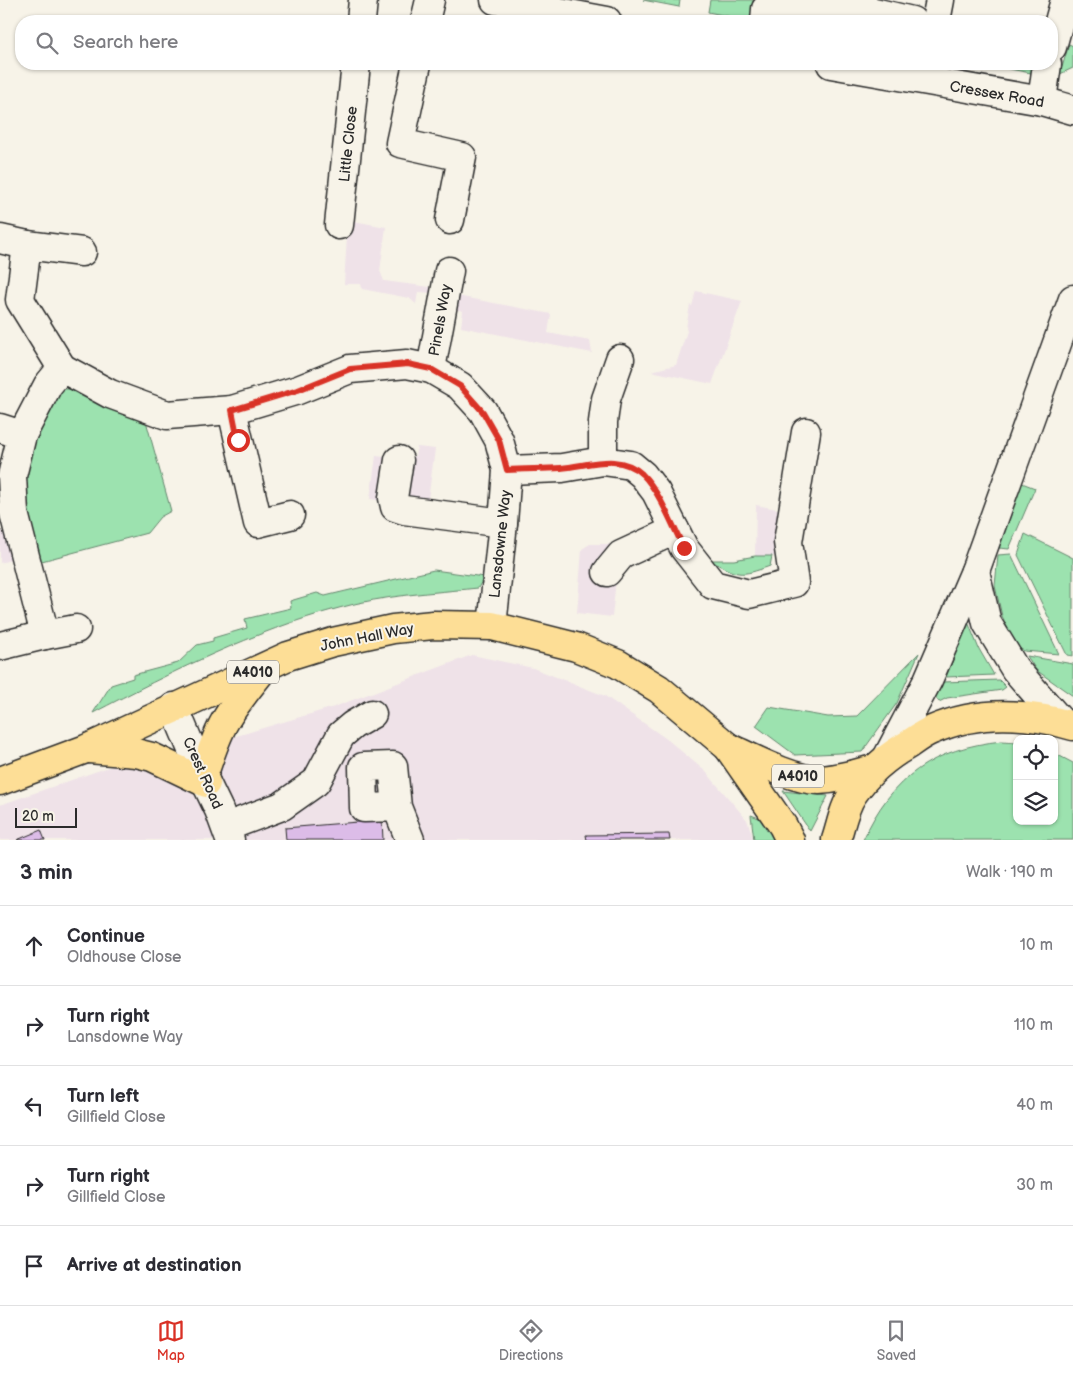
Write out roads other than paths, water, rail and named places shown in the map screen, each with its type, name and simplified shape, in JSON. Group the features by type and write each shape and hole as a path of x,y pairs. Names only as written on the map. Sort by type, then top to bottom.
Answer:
{"highway":[{"name":"John Hall Way","path":"0,781 86,749 288,656 333,642 393,629 433,625 492,626 576,647 618,664 659,689 728,747 783,826 790,840"},
{"path":"86,749 144,755 204,779 217,738 225,721 236,702 266,666"},
{"path":"836,840 852,795 881,763 931,730 961,720 994,714 1032,716 1067,724"},
{"name":"John Hall Way","path":"728,747 808,779 820,780 846,776 881,763"}],"street":[{"path":"362,15 363,0"},
{"path":"427,15 430,0"},
{"path":"494,0 574,15"},
{"path":"937,15 940,0"},
{"path":"1058,25 1065,0"},
{"path":"766,10 861,9 886,15"},
{"name":"Little Close","path":"339,225 355,70"},
{"path":"416,70 400,143 462,157 450,220"},
{"name":"Cressex Road","path":"865,70 1042,101 1073,110"},
{"path":"1042,101 1046,70"},
{"path":"0,239 28,245 82,252"},
{"name":"Lansdowne Way","path":"28,245 20,300 62,368 110,394 167,415 232,410 298,390 350,369 408,364 431,369 460,386 483,412 499,440 507,470 504,523 492,626"},
{"name":"Pinels Way","path":"431,369 448,271"},
{"path":"881,763 928,680 975,571 1073,300"},
{"path":"603,461 603,422 606,399 620,359"},
{"path":"45,635 14,513 11,432 62,368"},
{"path":"232,410 258,523 290,515"},
{"path":"507,470 562,468 603,461 631,465 643,475 656,492 684,548 713,585 749,594 794,583 788,542 806,432"},
{"path":"399,460 393,498 395,507 404,510 504,523"},
{"path":"607,572 621,555 675,530"},
{"path":"975,571 987,623 1012,664 1067,724"},
{"path":"0,646 76,629"},
{"name":"Crest Road","path":"174,707 228,834"},
{"path":"228,834 282,806 316,782 341,735 353,724 372,714"},
{"path":"397,807 410,840"}]}
